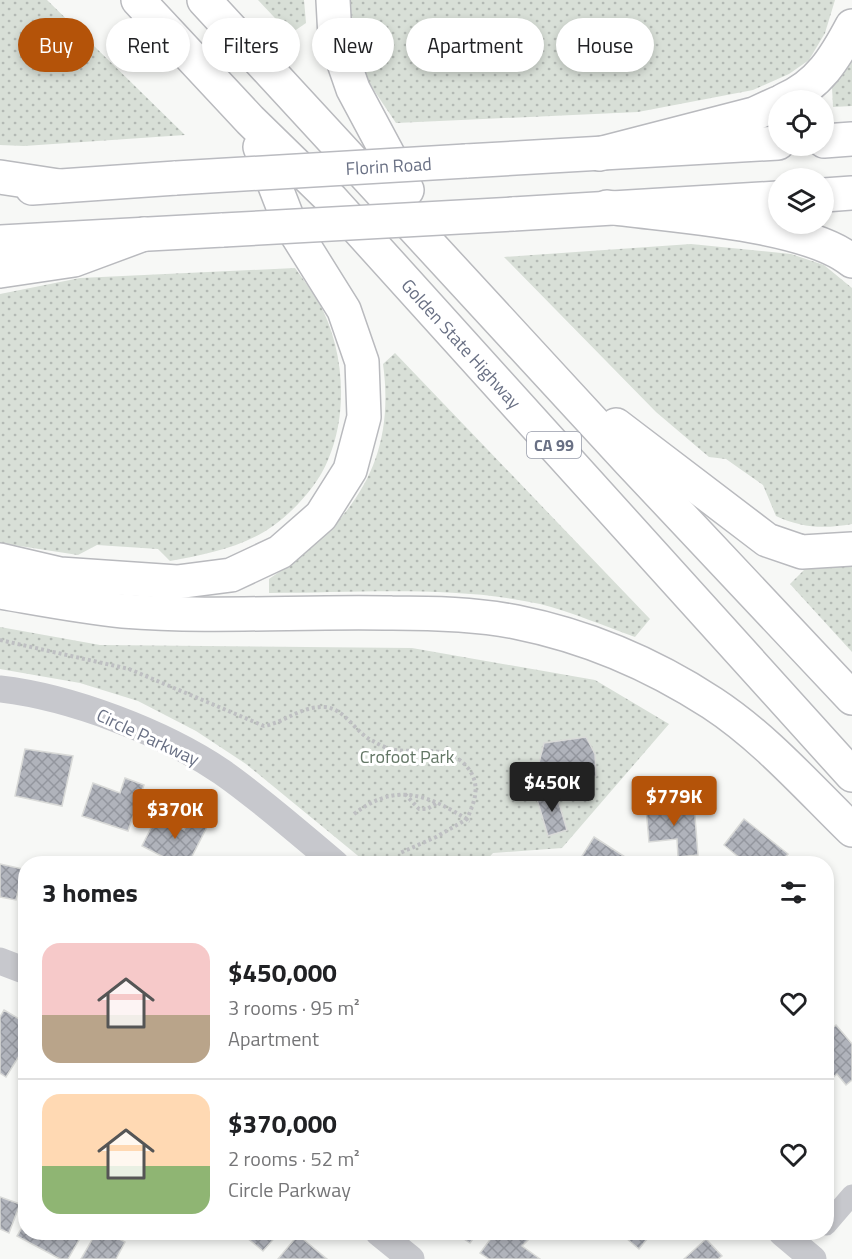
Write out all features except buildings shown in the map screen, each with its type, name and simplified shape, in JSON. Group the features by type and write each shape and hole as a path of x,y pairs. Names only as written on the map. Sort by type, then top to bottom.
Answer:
{"main road":[{"name":"Golden State Highway","path":"138,0 250,120 332,200 852,775"},
{"name":"CA 99","path":"204,0 548,374 852,698"},
{"path":"333,0 335,37 353,88 444,261"},
{"path":"802,90 832,63 852,26"},
{"path":"599,154 754,114 768,108"},
{"path":"0,560 60,574 177,582 231,575 280,552 321,516 350,470 364,417 362,362 344,310 289,222 250,120"},
{"path":"834,140 852,139"},
{"name":"Florin Road","path":"0,190 768,144"},
{"path":"0,177 59,186"},
{"path":"834,194 852,193"},
{"path":"0,242 768,199"},
{"path":"607,207 796,234 852,261"},
{"path":"0,272 74,260 144,234"},
{"path":"548,374 767,540 802,552 852,549"},
{"path":"0,592 124,611 440,614 514,622 561,633 620,653 669,677 713,704 760,740 852,830"}],"street":[{"name":"Circle Parkway","path":"0,689 35,695 97,712 190,754 229,778 326,856"},
{"path":"0,961 18,968"},
{"path":"834,1216 852,1195"},
{"path":"388,1240 411,1259"},
{"path":"792,1240 809,1251"}],"path":[{"path":"0,640 129,669 264,726 276,724 288,715 306,708 327,707 343,714 369,740 390,749 444,752 462,760 474,776 477,791 469,820 400,853"},
{"path":"354,814 378,799 394,793 422,797 469,820"},
{"path":"405,794 418,809 427,809 437,803"}],"green space":[{"path":"0,0 47,0 65,18 18,18 18,72 94,72 94,46 106,58 106,72 121,72 185,135 24,146 0,145"},
{"path":"258,0 304,0 306,23 300,27 300,18 275,18"},
{"path":"345,0 835,0 825,33 809,60 789,74 753,90 638,112 396,123 363,72 394,72 394,18 347,18"},
{"path":"852,59 852,106 834,107 832,88"},
{"path":"691,244 791,254 824,265 852,288 852,524 832,527 813,526 795,523 776,516 763,485 726,459 709,457 656,412 504,257"},
{"path":"295,268 318,301 327,319 338,359 341,400 335,441 324,469 305,497 289,513 262,533 237,545 170,561 158,549 97,545 78,555 0,543 0,294 80,278"},
{"path":"395,353 650,619 635,637 552,607 508,598 405,591 269,593 269,579 323,537 344,514 361,490 374,463 382,433 385,400 383,364"},
{"path":"852,561 852,652 790,584 808,566"},
{"name":"Crofoot Park","path":"0,627 100,645 412,648 595,680 669,724 562,848 493,853 490,856 358,856 246,764 196,731 138,701 80,683 0,669"}]}
